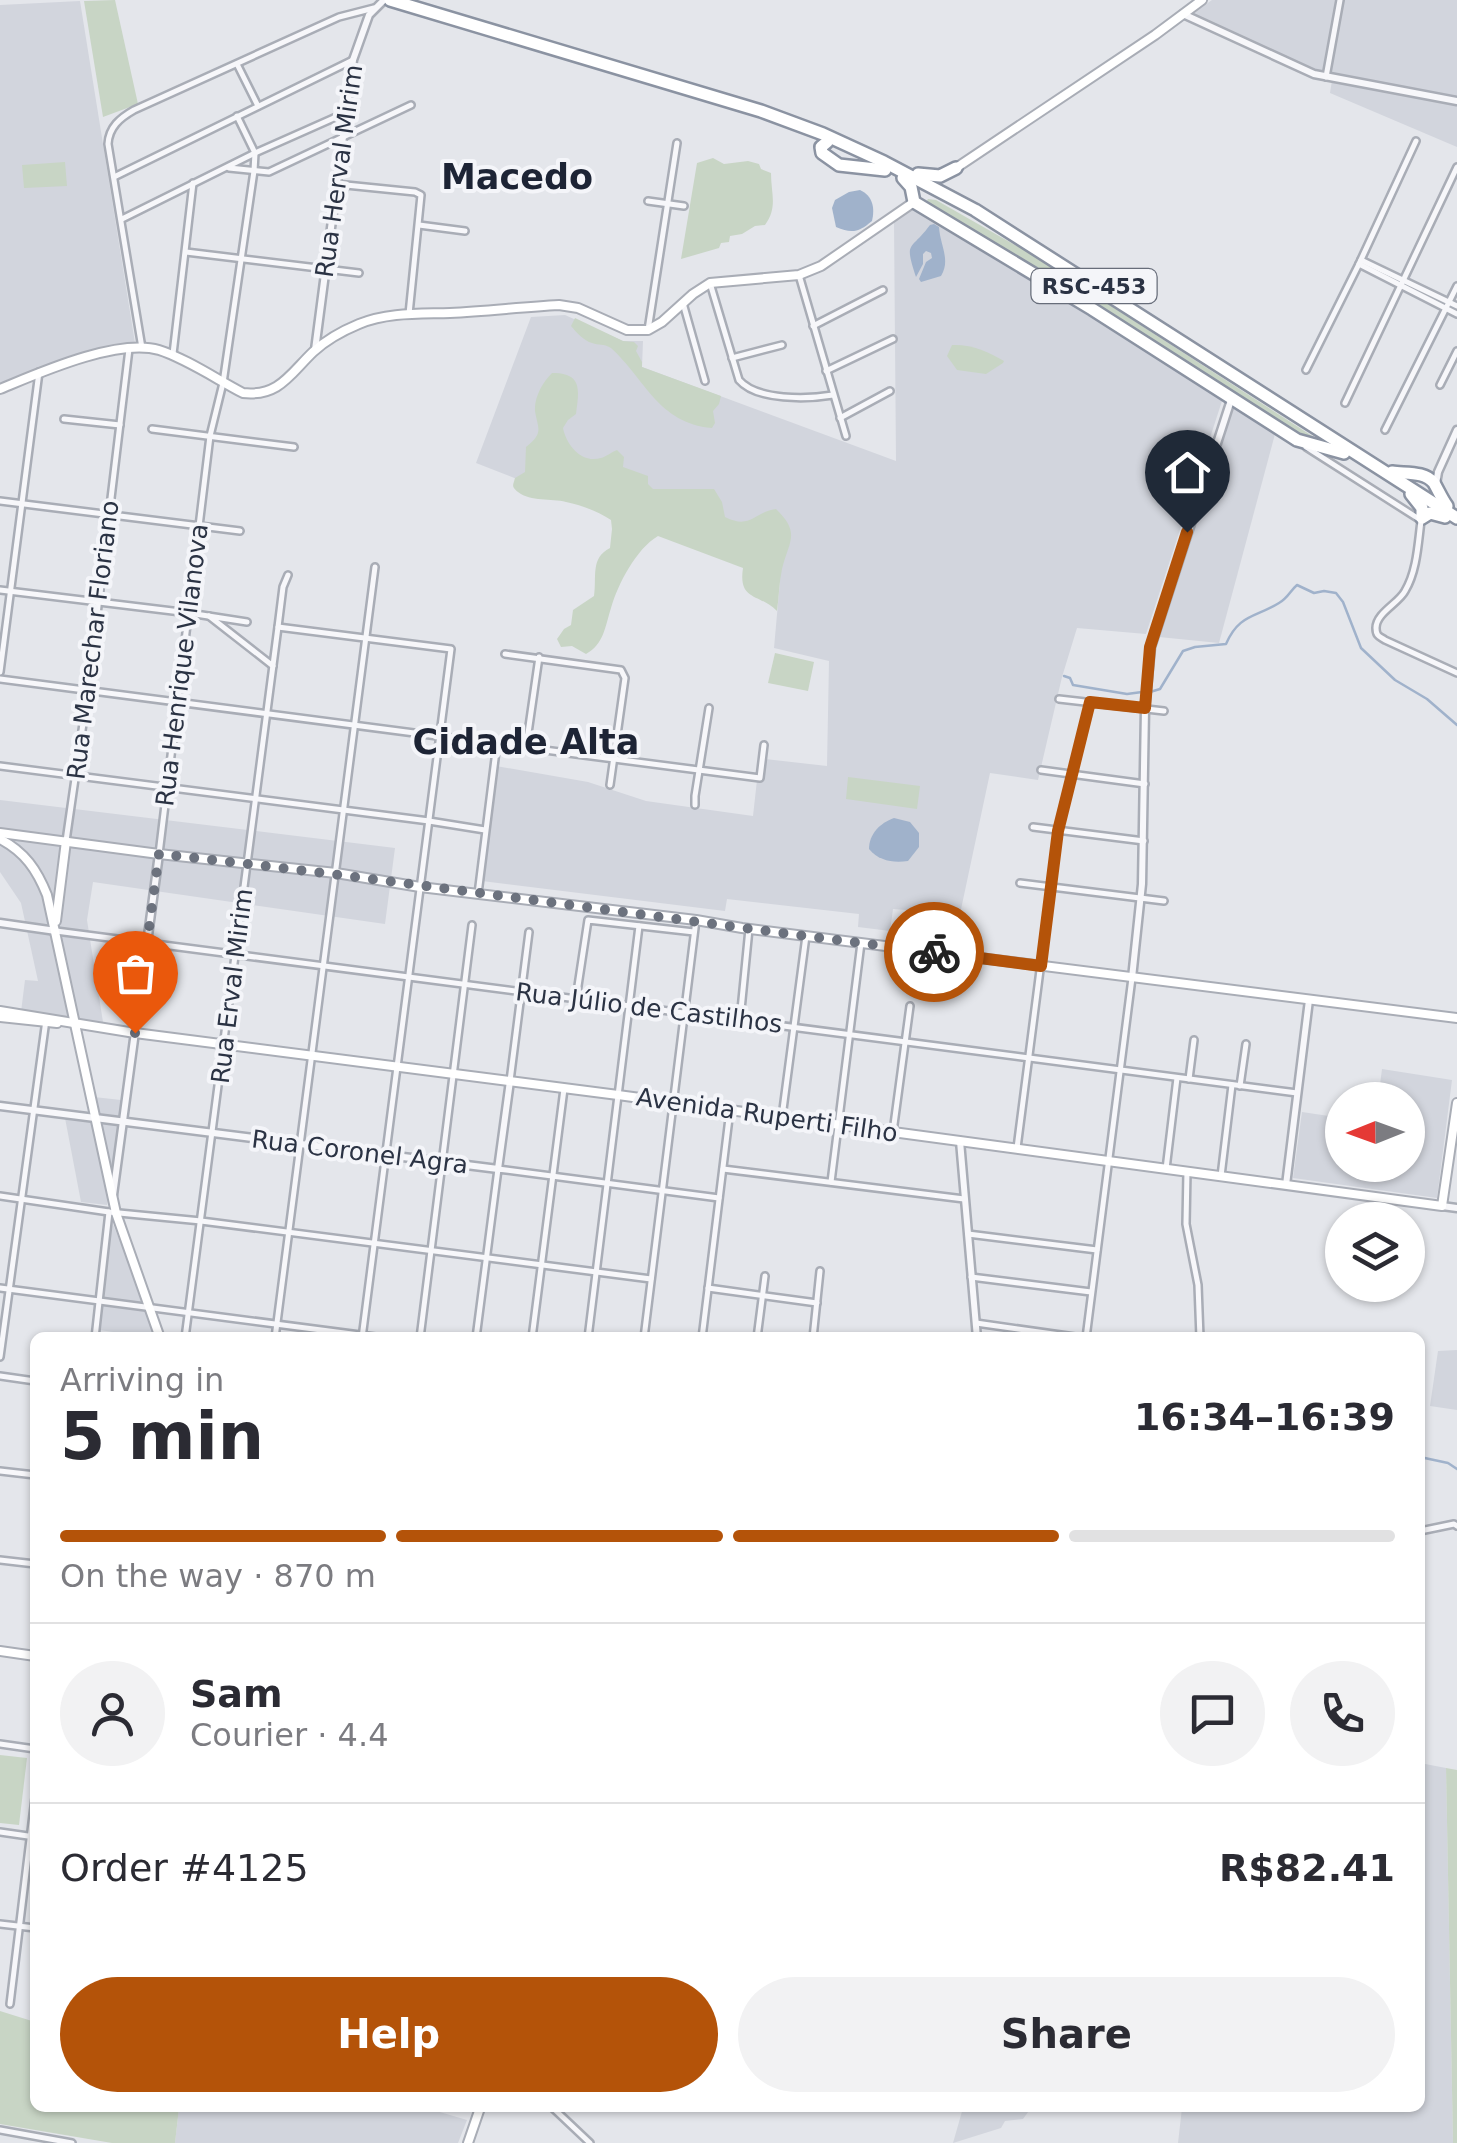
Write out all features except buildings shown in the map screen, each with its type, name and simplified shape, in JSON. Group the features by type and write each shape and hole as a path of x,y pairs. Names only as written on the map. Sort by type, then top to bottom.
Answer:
{"highway":[{"name":"RSC-453","path":"387,0 741,106 844,144 975,210 1426,494 1454,519"},
{"name":"RSC-453","path":"741,106 889,168 1020,244 1344,453 1426,494"},
{"path":"826,142 844,144"},
{"path":"889,168 935,177 956,168"},
{"path":"956,168 951,191 975,210"},
{"path":"903,178 911,187 914,202 1092,309 1231,400 1297,440 1344,453"},
{"path":"914,202 940,198"},
{"path":"1386,470 1424,475 1422,520"},
{"path":"1422,520 1430,513 1454,519"}],"main road":[{"path":"956,168 1202,0"},
{"path":"0,389 65,363 142,348 159,350 244,393 268,392 341,332 382,316 559,305 578,308 628,330 648,330 710,283 799,275 821,266 914,202"},
{"path":"5,837 336,874 1457,1018"},
{"path":"5,837 38,874 56,931 113,1213 158,1332"},
{"name":"Rua Marechar Floriano","path":"56,931 66,841"},
{"name":"Avenida Ruperti Filho","path":"0,1014 1442,1206"},
{"path":"1442,1206 1457,1103"},
{"path":"0,1651 30,1655"},
{"path":"468,2143 479,2112"}],"street":[{"name":"Rua Herval Mirim","path":"316,350 352,60 374,8 387,0"},
{"path":"1326,77 1340,0"},
{"path":"142,348 108,136 112,128 121,118 339,17 374,8"},
{"path":"1184,14 1300,69 1457,101"},
{"path":"114,177 352,60"},
{"path":"237,64 258,106"},
{"path":"226,168 270,172 411,105"},
{"path":"120,220 255,152 345,113"},
{"path":"236,116 255,152"},
{"path":"1306,370 1416,141"},
{"path":"648,330 676,143"},
{"name":"Rua Henrique Vilanova","path":"113,1200 210,436 223,382 255,152"},
{"path":"1345,403 1457,168"},
{"path":"173,357 194,184"},
{"path":"336,184 421,195 409,314"},
{"path":"648,200 684,206"},
{"path":"419,225 465,231"},
{"path":"186,252 359,273"},
{"path":"1360,262 1457,306"},
{"path":"799,275 846,436"},
{"path":"710,283 739,380 745,386 796,399 833,394"},
{"path":"1385,430 1457,286"},
{"path":"813,326 883,290"},
{"path":"683,303 705,381"},
{"path":"1448,305 1457,314"},
{"path":"826,371 894,340"},
{"path":"732,358 782,345"},
{"name":"Rua Marechar Floriano","path":"66,841 129,350"},
{"path":"1440,385 1457,352"},
{"path":"39,372 0,676 760,778 764,745"},
{"path":"840,418 890,391"},
{"path":"1085,1332 1140,898 1148,659 1231,400"},
{"path":"64,419 120,426"},
{"path":"152,429 294,447"},
{"path":"1426,494 1457,430"},
{"path":"1297,440 1422,520 1405,592 1377,622 1376,630 1385,640 1457,673"},
{"path":"1424,475 1442,462"},
{"path":"0,501 240,531"},
{"path":"275,1332 375,567"},
{"name":"Rua Erval Mirim","path":"186,1332 283,587 288,575"},
{"path":"0,590 247,622"},
{"path":"208,616 273,666"},
{"path":"278,627 451,650 363,1332"},
{"path":"506,654 621,670 625,678 610,785"},
{"path":"526,747 539,658"},
{"path":"1058,698 1164,711"},
{"path":"1017,1148 1058,831 1090,702"},
{"path":"695,804 709,708"},
{"path":"478,894 496,743"},
{"path":"0,766 485,830"},
{"path":"1040,770 1145,784"},
{"path":"1033,828 1144,841"},
{"path":"1020,884 1164,901"},
{"path":"645,1332 696,920"},
{"path":"576,998 586,921 694,932"},
{"name":"Rua Júlio de Castilhos","path":"0,923 1298,1093"},
{"path":"421,1332 472,925"},
{"path":"589,1332 640,926"},
{"path":"740,1020 749,929"},
{"path":"477,1332 529,932"},
{"path":"782,1117 806,936"},
{"path":"831,1182 861,943"},
{"path":"1286,1185 1309,1000"},
{"path":"894,1132 910,1006"},
{"path":"0,1357 46,1020"},
{"path":"1189,1079 1194,1040"},
{"path":"1221,1176 1246,1044"},
{"path":"1166,1169 1177,1077"},
{"path":"533,1332 564,1089"},
{"name":"Rua Coronel Agra","path":"0,1106 719,1198"},
{"path":"703,1332 730,1110"},
{"path":"960,1141 977,1332"},
{"path":"723,1169 964,1200"},
{"path":"1187,1172 1186,1224 1198,1284 1200,1332"},
{"path":"0,1196 651,1279"},
{"name":"Avenida Ruperti Filho","path":"1442,1206 1457,1208"},
{"path":"96,1332 113,1213"},
{"path":"968,1234 1097,1250"},
{"path":"814,1332 820,1270"},
{"path":"758,1332 765,1276"},
{"path":"972,1277 1092,1292"},
{"path":"0,1288 333,1332"},
{"path":"708,1288 817,1303"},
{"path":"976,1323 1041,1332"},
{"path":"0,1376 30,1380"},
{"path":"0,1471 30,1475"},
{"path":"1425,1530 1457,1526"},
{"path":"0,1560 30,1563"},
{"path":"0,1744 30,1748"},
{"path":"0,1832 30,1837"},
{"path":"10,2004 30,1851"},
{"path":"0,1924 30,1927"},
{"path":"557,2112 590,2143"},
{"path":"0,2130 72,2143"}],"shaded area":[{"path":"1212,0 1457,0 1457,147 1330,93 1333,74 1310,71 1192,14"},
{"path":"80,1 135,343 56,361 0,383 0,5"},
{"path":"914,209 1035,280 1222,401 1146,634 1077,628 1038,780 990,773 960,914 893,909 890,931 858,927 859,914 727,899 725,911 482,881 496,766 588,782 646,801 753,816 757,780 763,780 765,759 827,766 829,661 774,648 780,581 476,463 531,317 565,315 623,341 643,341 642,367 896,461 894,222"},
{"path":"1233,408 1275,434 1219,643 1159,637"},
{"path":"0,800 395,848 385,924 93,882 87,920 103,1022 21,1012 25,980 38,981 21,903 0,872"},
{"path":"1382,1069 1452,1080 1437,1198 1293,1178 1302,1112 1325,1115 1325,1182 1425,1182 1425,1082 1380,1082"},
{"path":"94,1097 121,1100 107,1205 81,1202 65,1118 98,1122"},
{"path":"112,1222 152,1332 99,1330"},
{"path":"1457,1350 1457,1410 1430,1406 1438,1351"},
{"path":"1425,1764 1446,1768 1453,2143 1178,2143 1182,2112 1425,2112"},
{"path":"179,2112 440,2112 467,2120 458,2143 175,2143"},
{"path":"962,2112 1028,2112 1023,2119 1005,2121 1001,2128 953,2143"}],"green space":[{"path":"115,0 138,104 103,117 84,1"},
{"path":"713,158 724,164 748,161 771,173 771,212 765,225 730,236 729,242 721,243 719,248 681,259 697,163"},
{"path":"65,162 67,186 24,188 22,165"},
{"path":"928,199 1029,253 1320,441 1303,440 929,209"},
{"path":"575,318 623,341 634,342 642,367 721,396 713,411 712,428 678,418 666,409 611,348 589,342 571,326"},
{"path":"952,345 980,349 1004,361 986,374 957,370 947,356"},
{"path":"552,373 569,376 577,384 576,414 563,428 571,446 581,455 594,459 617,450 624,457 623,467 648,476 653,489 714,489 725,517 734,521 747,521 776,509 784,517 791,538 782,569 777,611 747,591 743,568 658,536 642,549 629,568 597,645 586,654 572,646 561,647 557,639 571,625 573,610 594,596 597,563 610,548 612,529 611,520 595,511 529,497 513,487 515,478 525,472 526,447 538,434 535,406 542,385"},
{"path":"775,653 814,662 808,691 768,683"},
{"path":"848,777 920,786 917,809 846,799"},
{"path":"0,1755 27,1758 19,1825 0,1823"},
{"path":"1446,1768 1457,1770 1457,2143 1453,2143"},
{"path":"0,2011 30,2020 30,2112 179,2112 175,2143 112,2143 0,2124"}],"water":[{"path":"860,190 872,203 872,221 855,231 836,227 832,208 835,200"},
{"path":"934,224 939,227 944,270 941,276 921,282 931,253 923,254 916,277 910,251"},
{"path":"894,818 910,822 919,833 919,847 908,861 887,860 869,849 876,830"}],"waterway":[{"path":"1150,692 1160,689 1183,651 1226,644 1242,622 1282,601 1297,585 1314,593 1336,593 1361,648 1395,680 1427,699 1457,725"},
{"path":"1064,676 1073,685 1127,694 1142,692"},
{"path":"1425,1458 1457,1469"}],"way so far":[{"path":"135,1033 159,854 934,952"}],"district":[{"name":"Macedo","path":"517,177"},
{"name":"Cidade Alta","path":"526,742"}],"route":[{"path":"934,952 1041,966 1058,831 1090,702 1145,708 1150,647 1187,532"}]}
